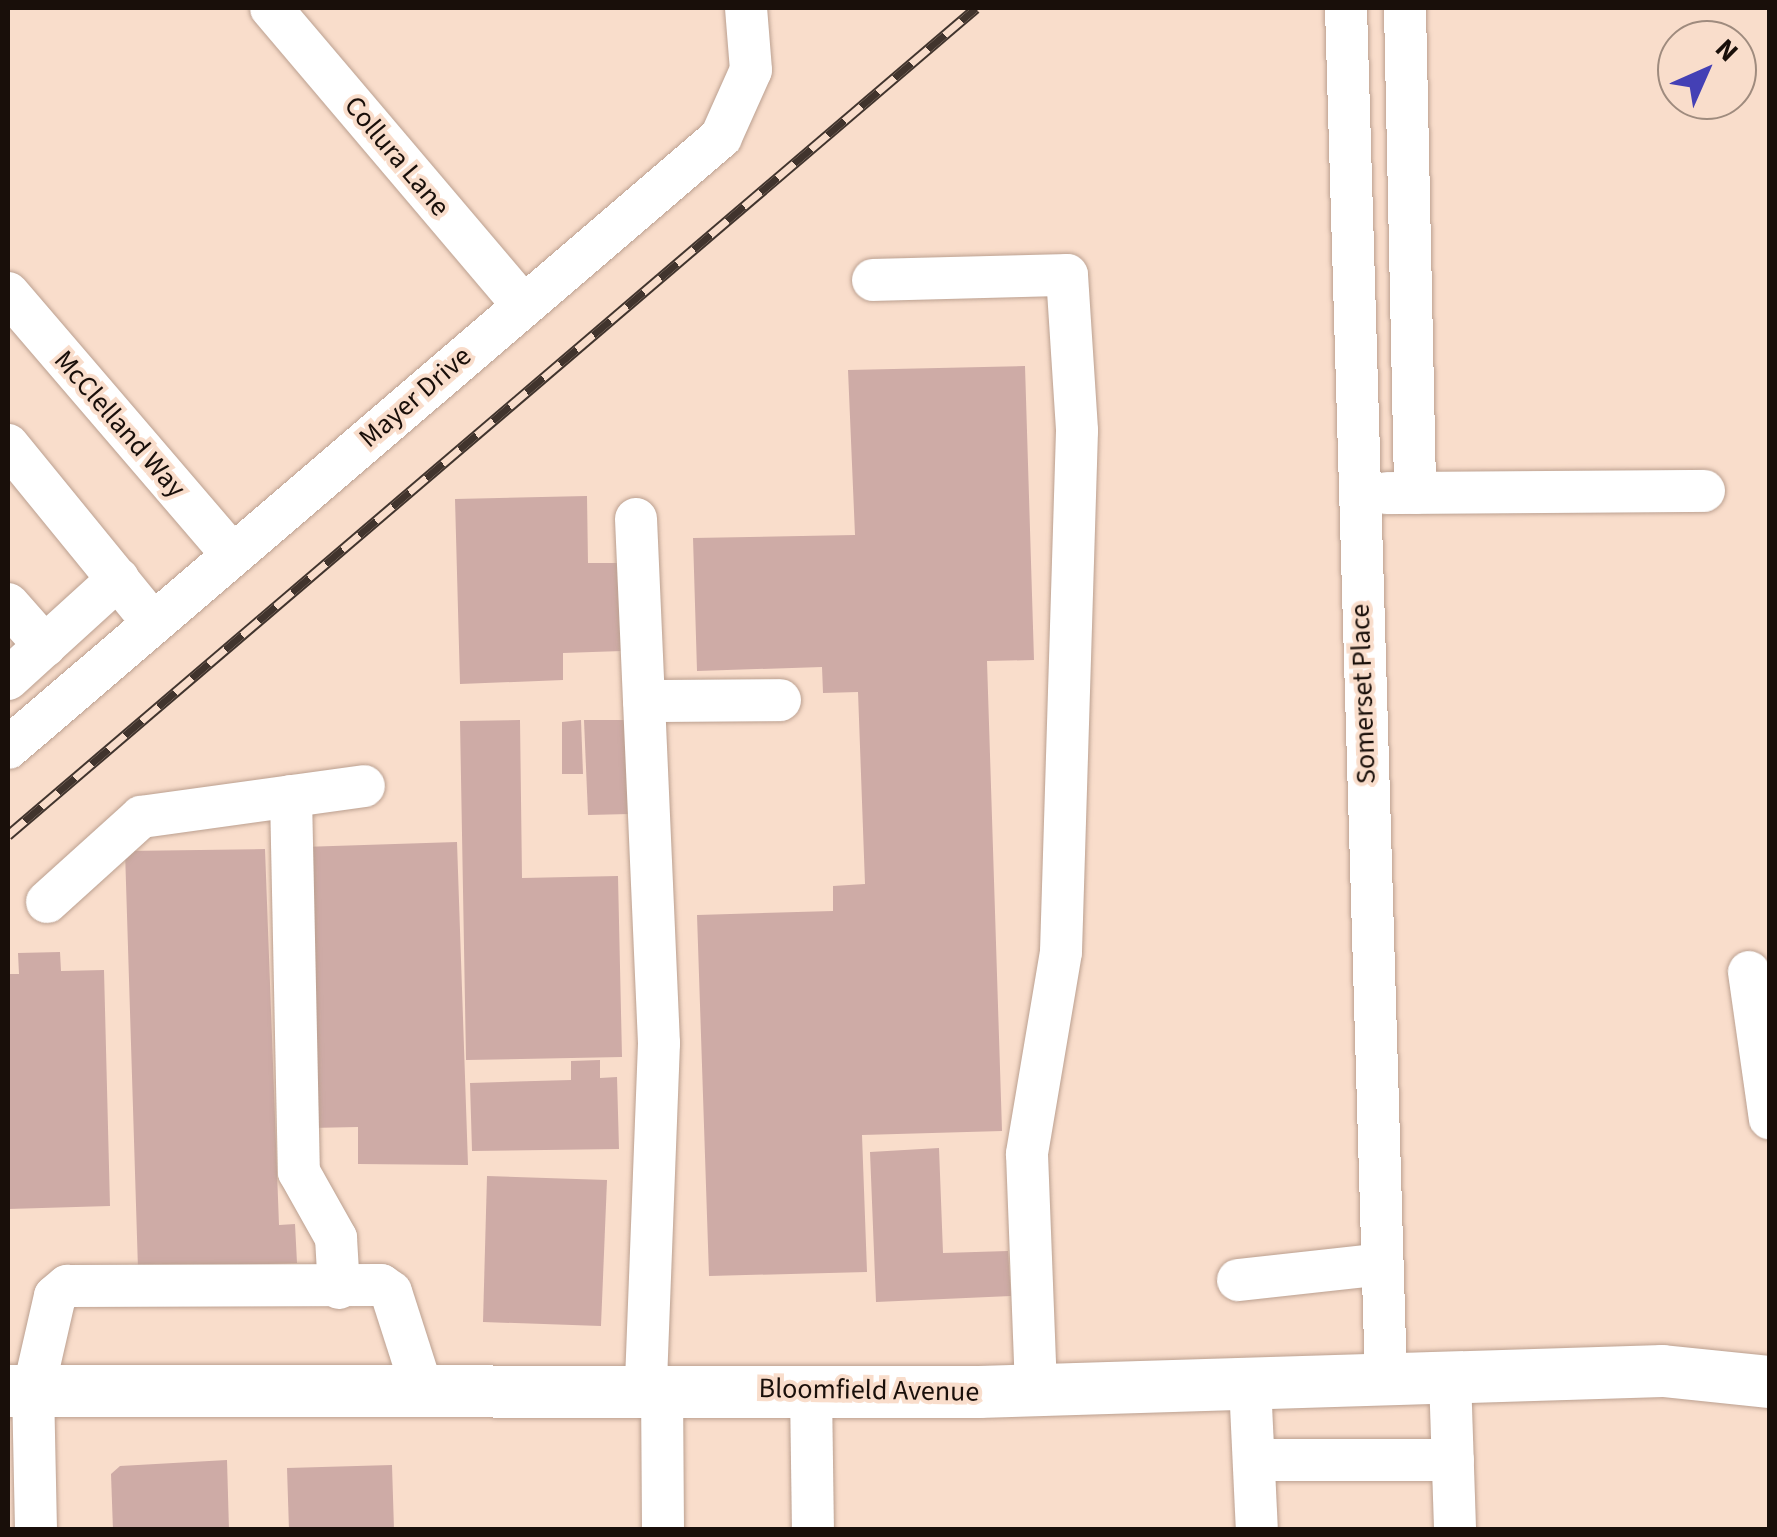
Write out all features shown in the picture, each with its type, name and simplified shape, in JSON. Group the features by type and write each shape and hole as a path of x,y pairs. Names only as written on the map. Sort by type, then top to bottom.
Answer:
{"main road":[{"name":"Bloomfield Avenue","path":"20,1391 424,1395 654,1386 1036,1390 1663,1371 1756,1385"}],"street":[{"name":"Collura Lane","path":"271,8 523,304"},
{"name":"Mayer Drive","path":"8,748 720,136 752,70 746,8"},
{"name":"Somerset Place","path":"1346,8 1357,494 1386,1380"},
{"path":"1406,8 1415,493"},
{"path":"874,280 1066,276 1078,431 1062,952 1027,1154 1036,1390"},
{"name":"McClelland Way","path":"8,293 232,554"},
{"path":"8,445 154,623"},
{"path":"1357,494 1704,492"},
{"path":"636,519 659,1043 654,1386 663,1530"},
{"path":"8,679 118,579"},
{"path":"8,604 45,646"},
{"path":"644,701 780,700"},
{"path":"48,902 142,817 364,786"},
{"path":"290,796 299,1172 336,1238 339,1288"},
{"path":"1749,972 1770,1119"},
{"path":"1238,1280 1382,1264"},
{"path":"36,1530 20,1391 55,1296 67,1286 339,1288 391,1292 424,1395"},
{"path":"1450,1378 1455,1530"},
{"path":"1250,1384 1258,1530"},
{"path":"811,1390 812,1530"},
{"path":"1254,1460 1452,1460"}],"building":[{"path":"1025,366 1034,660 987,661 1002,1131 862,1135 867,1272 709,1276 697,915 833,911 833,886 865,884 858,692 823,693 822,667 697,671 693,538 855,535 848,370"},
{"path":"587,496 588,563 619,563 622,651 563,653 563,680 460,684 455,499"},
{"path":"520,720 522,878 618,876 622,1057 466,1060 460,721"},
{"path":"581,720 583,774 562,774 562,722"},
{"path":"584,720 627,720 629,814 588,815"},
{"path":"457,842 468,1165 358,1164 358,1127 310,1128 302,847"},
{"path":"265,849 279,1225 295,1224 297,1263 138,1269 125,851"},
{"path":"60,952 61,971 104,970 110,1206 8,1209 8,974 19,974 18,953"},
{"path":"600,1060 600,1078 617,1077 619,1149 472,1151 470,1083 571,1080 571,1061"},
{"path":"939,1148 943,1253 1008,1251 1011,1296 876,1302 870,1152"},
{"path":"487,1176 607,1180 601,1326 483,1322"},
{"path":"227,1460 229,1530 113,1530 111,1474 120,1466"},
{"path":"392,1465 394,1530 289,1530 287,1468"}],"railway":[{"path":"8,835 976,8"}]}
